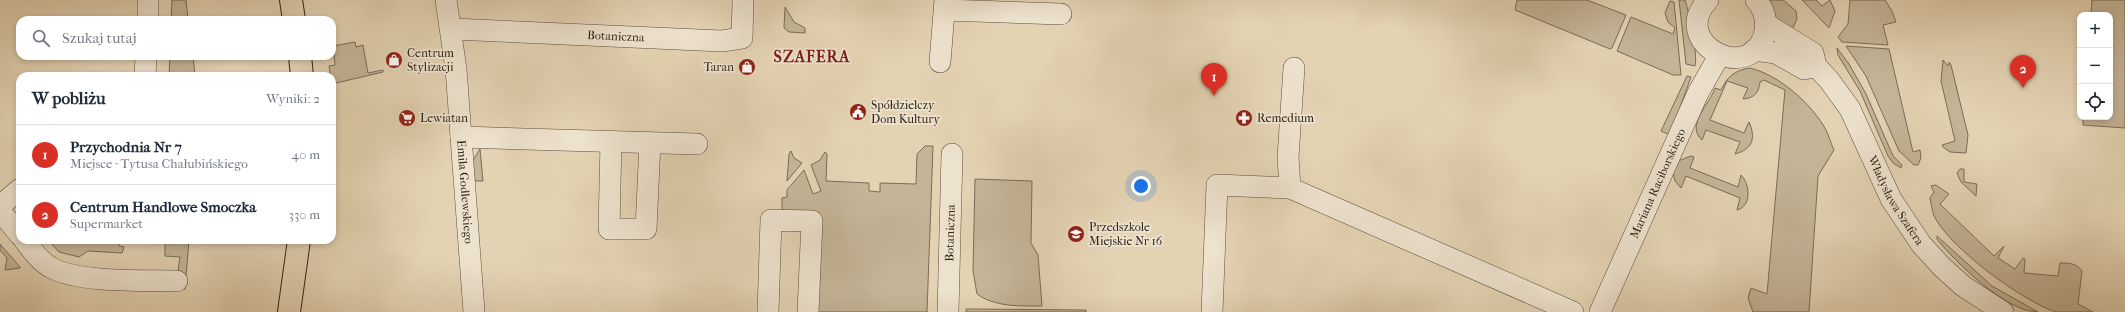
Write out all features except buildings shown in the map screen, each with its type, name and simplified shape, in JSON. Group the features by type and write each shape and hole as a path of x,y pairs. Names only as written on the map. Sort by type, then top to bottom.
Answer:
{"main road":[{"path":"291,0 293,16"},
{"path":"300,60 302,72"},
{"path":"289,312 298,244"}],"street":[{"path":"148,0 148,16"},
{"name":"Emila Godlewskiego","path":"446,0 452,30 474,312"},
{"name":"Botaniczna","path":"452,30 722,41 742,38 743,0"},
{"path":"1701,3 1698,20 1700,36 1710,50 1719,56 1737,58 1754,50 1761,42 1766,24 1765,14 1756,0"},
{"path":"940,62 945,5 1061,14"},
{"name":"Władysława Szafera","path":"1766,24 1812,53 1816,66 1830,80 1850,109 1891,199 1921,244 1963,286 2003,312"},
{"path":"1754,50 1776,53 1804,69 1816,66"},
{"name":"Mariana Raciborskiego","path":"1600,312 1698,92 1719,56"},
{"path":"145,72 146,60"},
{"path":"1290,188 1288,157 1294,68"},
{"path":"461,137 697,144"},
{"path":"611,142 609,229 646,229 650,143"},
{"name":"Botaniczna","path":"948,312 952,154"},
{"path":"1212,312 1217,184 1290,188 1573,312"},
{"path":"0,206 16,192"},
{"path":"0,211 16,230"},
{"path":"768,312 771,220 812,221 808,312"},
{"path":"27,244 43,262 51,268 66,274 85,277 177,281"}],"shaded area":[{"path":"172,0 186,0 188,16 171,16"},
{"path":"1517,0 1587,0 1626,15 1612,48 1610,49 1515,10"},
{"path":"1679,0 1685,0 1689,13 1693,33 1696,60 1695,66 1686,64"},
{"path":"1768,0 1783,0 1796,11 1797,19 1791,32 1777,20"},
{"path":"1802,0 1816,0 1822,6 1830,0 1835,11 1829,28"},
{"path":"1850,0 1885,0 1892,11 1896,22 1883,25 1888,45 1842,42 1838,37 1848,24"},
{"path":"2092,0 2125,0 2125,128 2083,125 2083,120 2113,120 2113,12 2091,12"},
{"path":"1670,1 1674,2 1681,75 1673,75 1617,51 1631,17 1673,34 1675,28 1668,22 1665,13"},
{"path":"785,7 794,22 805,28 805,33 789,32 784,28"},
{"path":"355,42 356,47 363,45 368,73 383,70 383,72 336,83 336,72 330,72 329,66 335,65 336,45"},
{"path":"1846,46 1889,49 1913,152 1920,150 1921,158 1918,165 1914,165 1899,151 1866,76"},
{"path":"1837,48 1849,64 1866,94 1893,156 1902,165 1901,168 1893,163 1888,156 1860,91 1838,55"},
{"path":"170,60 193,60 195,72 169,72"},
{"path":"1943,60 1947,65 1949,65 1949,62 1951,65 1968,135 1966,153 1950,152 1942,145 1955,141 1941,81"},
{"path":"1750,68 1772,77 1794,92 1820,120 1826,130 1834,150 1818,176 1809,312 1753,312 1748,298 1751,288 1767,294 1785,90 1764,80 1760,82 1759,89 1756,94 1743,99 1748,88 1727,81 1710,120 1744,133 1749,122 1752,133 1751,142 1746,149 1741,152 1735,154 1740,142 1706,130 1702,140 1697,134 1697,121 1715,88 1721,90 1726,81 1732,75 1740,70"},
{"path":"1687,76 1691,77 1670,135 1661,131"},
{"path":"925,146 933,146 927,312 815,312 818,215 782,214 782,198 787,197 787,190 804,170 813,194 821,191 811,165 820,160 825,152 827,154 826,181 869,183 869,191 880,192 880,183 916,184 917,154"},
{"path":"480,149 483,181 475,181 472,162"},
{"path":"791,151 794,158 802,163 787,181 789,154"},
{"path":"1691,156 1694,157 1690,168 1738,187 1741,175 1748,189 1747,200 1742,208 1737,210 1740,198 1686,176 1681,188 1675,181 1673,172 1678,161"},
{"path":"1960,169 1964,169 1964,182 1977,184 1976,196 1961,182 1957,173"},
{"path":"975,179 1032,181 1031,243 1038,255 1042,306 1016,306 999,304 977,294 973,271"},
{"path":"1936,185 1949,194 1940,204 1994,256 2004,246 1998,258 2015,269 2023,258 2025,259 2024,273 2058,276 2060,263 2069,263 2078,266 2082,271 2078,304 2093,312 2056,312 2025,297 1988,272 1955,243 1942,229 1934,216 1930,198 1934,192 1931,186"},
{"path":"1937,236 1992,286 2038,312 2026,310 2012,304 1983,285 1957,261 1937,239"},
{"path":"0,244 20,268 5,270 7,258 0,250"},
{"path":"52,244 119,244 119,246 124,247 122,253 88,251 79,257 59,252"},
{"path":"165,244 189,244 185,289 181,289 178,271 180,257 165,256"},
{"path":"966,309 1086,310 1086,312 966,312"}],"place":[{"name":"Centrum Stylizacji","path":"394,60"},
{"name":"Taran","path":"747,67"},
{"name":"Centrum Handlowe Smoczka","path":"2023,88"},
{"name":"Przychodnia Nr 7","path":"1214,96"},
{"name":"Spółdzielczy Dom Kultury","path":"858,112"},
{"name":"Lewiatan","path":"407,118"},
{"name":"Remedium","path":"1244,118"},
{"name":"Przedszkole Miejskie Nr 16","path":"1076,234"}],"district":[{"name":"SZAFERA","path":"812,56"}]}
